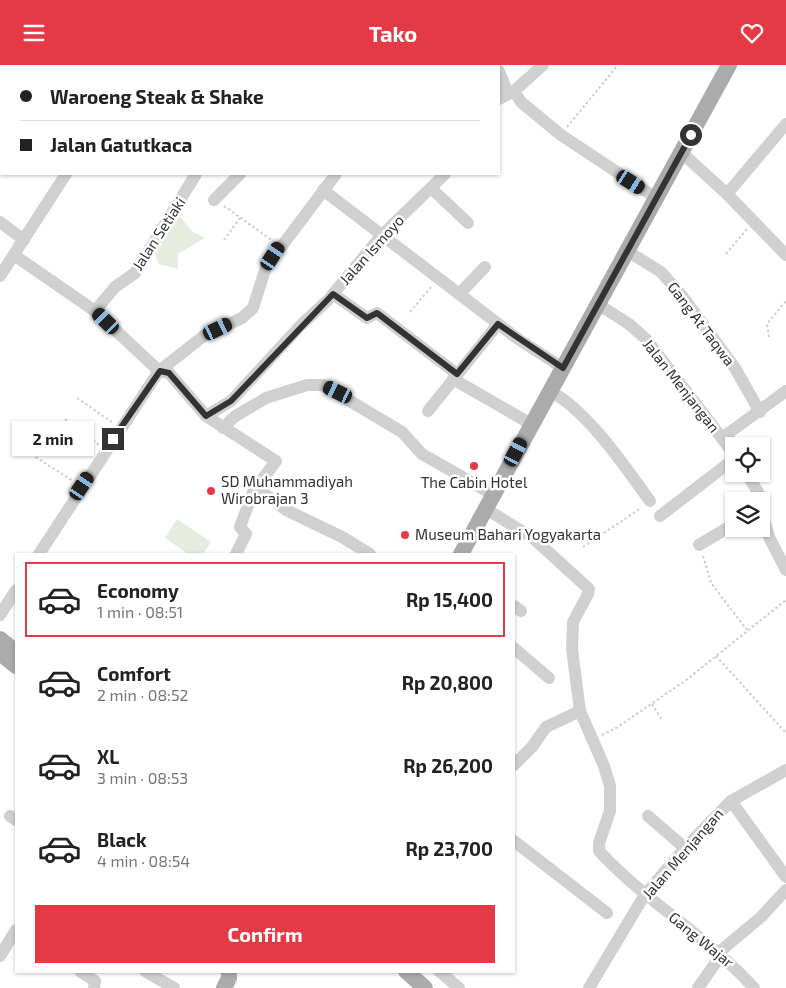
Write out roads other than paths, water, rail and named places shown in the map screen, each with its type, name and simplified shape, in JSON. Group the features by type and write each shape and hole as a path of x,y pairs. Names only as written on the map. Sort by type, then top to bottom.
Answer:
{"main road":[{"path":"462,553 729,65"},
{"path":"0,639 15,651"},
{"path":"0,653 15,665"},
{"path":"408,973 424,988"}],"street":[{"path":"509,96 543,65"},
{"path":"500,74 509,96 561,135 656,198"},
{"path":"727,195 786,124"},
{"path":"682,153 727,195 786,255"},
{"path":"0,276 65,175"},
{"name":"Jalan Setiaki","path":"95,311 115,287 135,273 195,175"},
{"path":"214,200 239,175"},
{"path":"40,553 120,427 160,371 205,335 242,318 253,308 266,267 335,175"},
{"name":"Jalan Ismoyo","path":"206,416 231,401 333,294 382,235 444,175"},
{"path":"431,188 468,223"},
{"path":"323,190 498,324 563,368"},
{"path":"0,222 24,240"},
{"name":"Gang At Taqwa","path":"627,251 661,271 683,297 735,368 760,412"},
{"path":"14,255 95,311 160,371 169,373 206,416 276,461 249,501 240,527 246,534 236,553"},
{"path":"459,294 485,267"},
{"path":"333,294 367,318 377,313 455,377 531,424"},
{"name":"Jalan Menjangan","path":"599,305 629,324 646,339 725,442"},
{"path":"428,411 498,324"},
{"path":"224,428 234,417 266,398 307,385 323,385 402,432 422,454 490,502 589,589 572,627 574,672 580,711 546,727 532,747 515,764"},
{"path":"550,391 560,397 606,444 650,501"},
{"path":"722,438 760,412 786,391"},
{"path":"660,516 725,466"},
{"path":"257,488 286,510 342,537 368,553"},
{"path":"699,545 725,529"},
{"path":"769,537 786,570"},
{"path":"0,615 15,591"},
{"path":"515,649 548,678"},
{"name":"Gang Wajar","path":"580,711 610,786 610,811 598,849 644,896 719,954 754,988"},
{"name":"Jalan Menjangan","path":"589,988 644,896 685,848 731,801 786,770"},
{"path":"731,801 786,877"},
{"path":"648,817 685,848"},
{"path":"515,842 607,913"},
{"path":"698,988 719,954 755,923 786,890"},
{"path":"0,956 4,943 15,931"},
{"path":"84,973 96,980"},
{"path":"149,973 174,988"},
{"path":"441,973 459,988"}],"place":[{"name":"The Cabin Hotel","path":"474,466"},
{"name":"SD Muhammadiyah Wirobrajan 3","path":"211,491"},
{"name":"Museum Bahari Yogyakarta","path":"405,535"}]}
